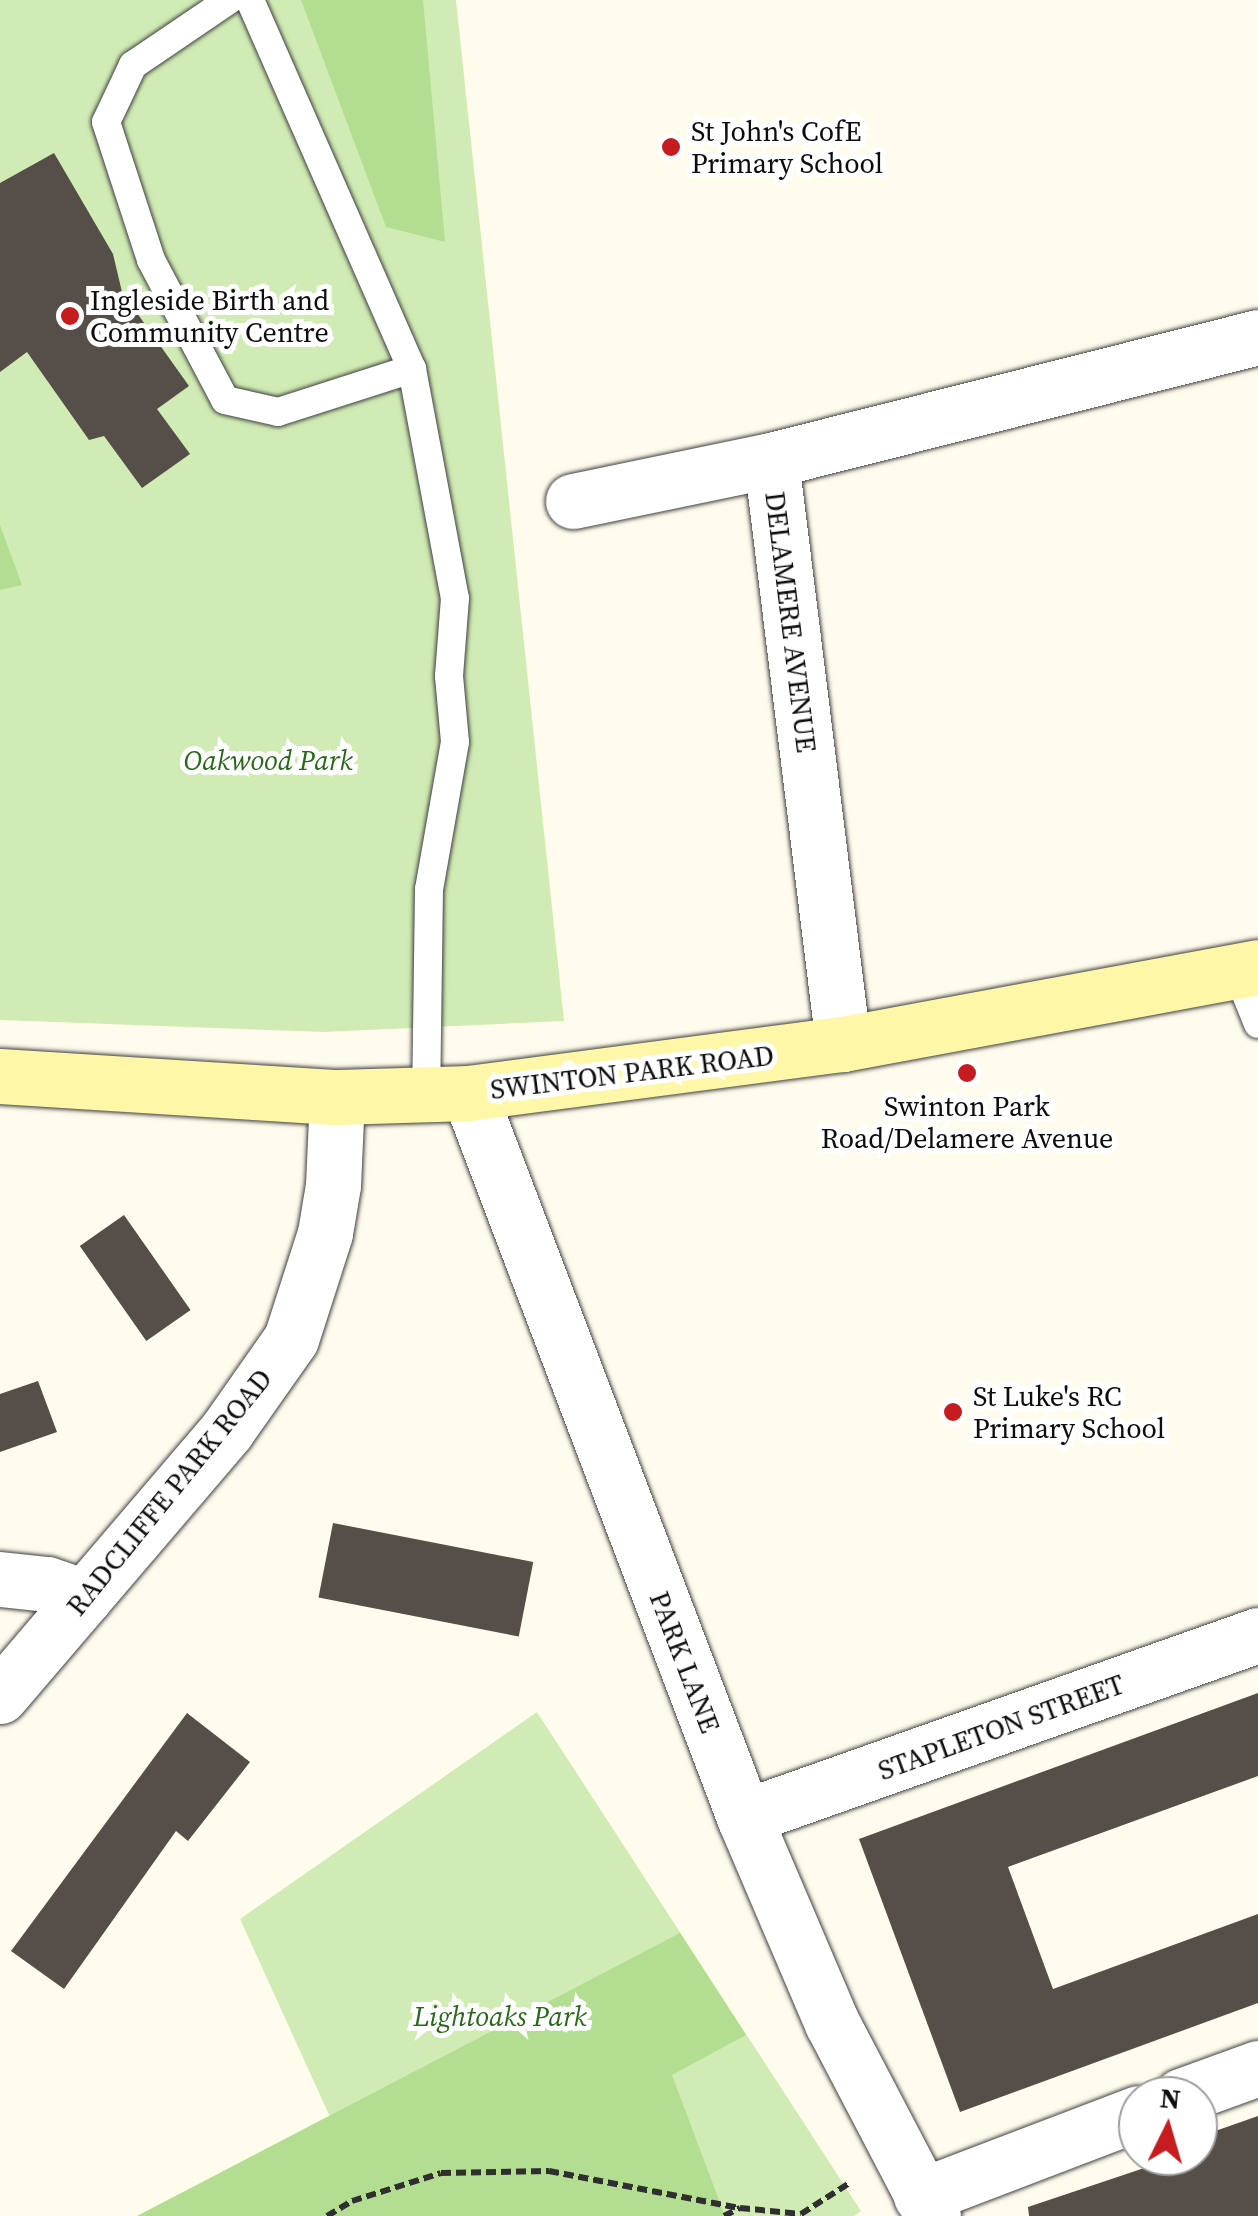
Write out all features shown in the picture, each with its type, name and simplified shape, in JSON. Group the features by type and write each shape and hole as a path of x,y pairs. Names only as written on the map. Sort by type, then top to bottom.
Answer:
{"street":[{"name":"DELAMERE AVENUE","path":"843,1044 771,460 1258,337"},
{"path":"573,501 771,460"},
{"name":"SWINTON PARK ROAD","path":"0,1076 337,1097 448,1094 843,1044 1248,969"},
{"name":"PARK LANE","path":"448,1094 832,2022 927,2206"},
{"name":"RADCLIFFE PARK ROAD","path":"0,1696 227,1430 291,1339 326,1233 333,1185 337,1097"},
{"path":"0,1579 47,1584 85,1597"},
{"name":"STAPLETON STREET","path":"744,1817 1258,1635"},
{"path":"1218,2083 1258,2068"},
{"path":"927,2206 1118,2122"}],"lane":[{"path":"229,0 133,65 106,122 152,260 225,400 278,412 412,369"},
{"path":"250,0 412,369 455,598 449,676 455,742 429,889 448,1094"},
{"path":"1248,969 1258,1024"}],"path":[{"path":"327,2216 352,2202 441,2173 549,2171 740,2208 801,2214 847,2188 890,2132"},
{"path":"724,2216 740,2208"}],"green space":[{"name":"Oakwood Park","path":"0,0 456,0 564,1021 324,1032 0,1020"},
{"path":"301,0 423,0 445,242 386,227"},
{"path":"0,525 22,585 0,590"},
{"name":"Lightoaks Park","path":"537,1712 861,2211 854,2216 137,2216 330,2117 240,1919"},
{"path":"680,1933 746,2035 672,2075 725,2216 137,2216"}],"building":[{"name":"Ingleside Birth and Community Centre","path":"54,153 113,254 122,292 189,386 157,409 190,454 142,488 104,436 89,440 27,352 0,372 0,183"},
{"path":"124,1215 191,1310 146,1341 80,1246"},
{"path":"38,1381 57,1432 0,1452 0,1394"},
{"path":"333,1523 533,1562 519,1637 318,1598"},
{"path":"1258,1693 1258,1776 1008,1867 1053,1989 1258,1914 1258,2003 960,2112 859,1839"},
{"path":"187,1713 250,1762 188,1841 176,1831 64,1989 11,1951"},
{"path":"1258,2116 1258,2216 1029,2216 1028,2207 1120,2176 1218,2176 1218,2130"}],"place":[{"name":"St John's CofE Primary School","path":"671,147"},
{"name":"Ingleside Birth and Community Centre","path":"70,316"},
{"name":"Swinton Park Road/Delamere Avenue","path":"967,1073"},
{"name":"St Luke's RC Primary School","path":"953,1412"}]}
